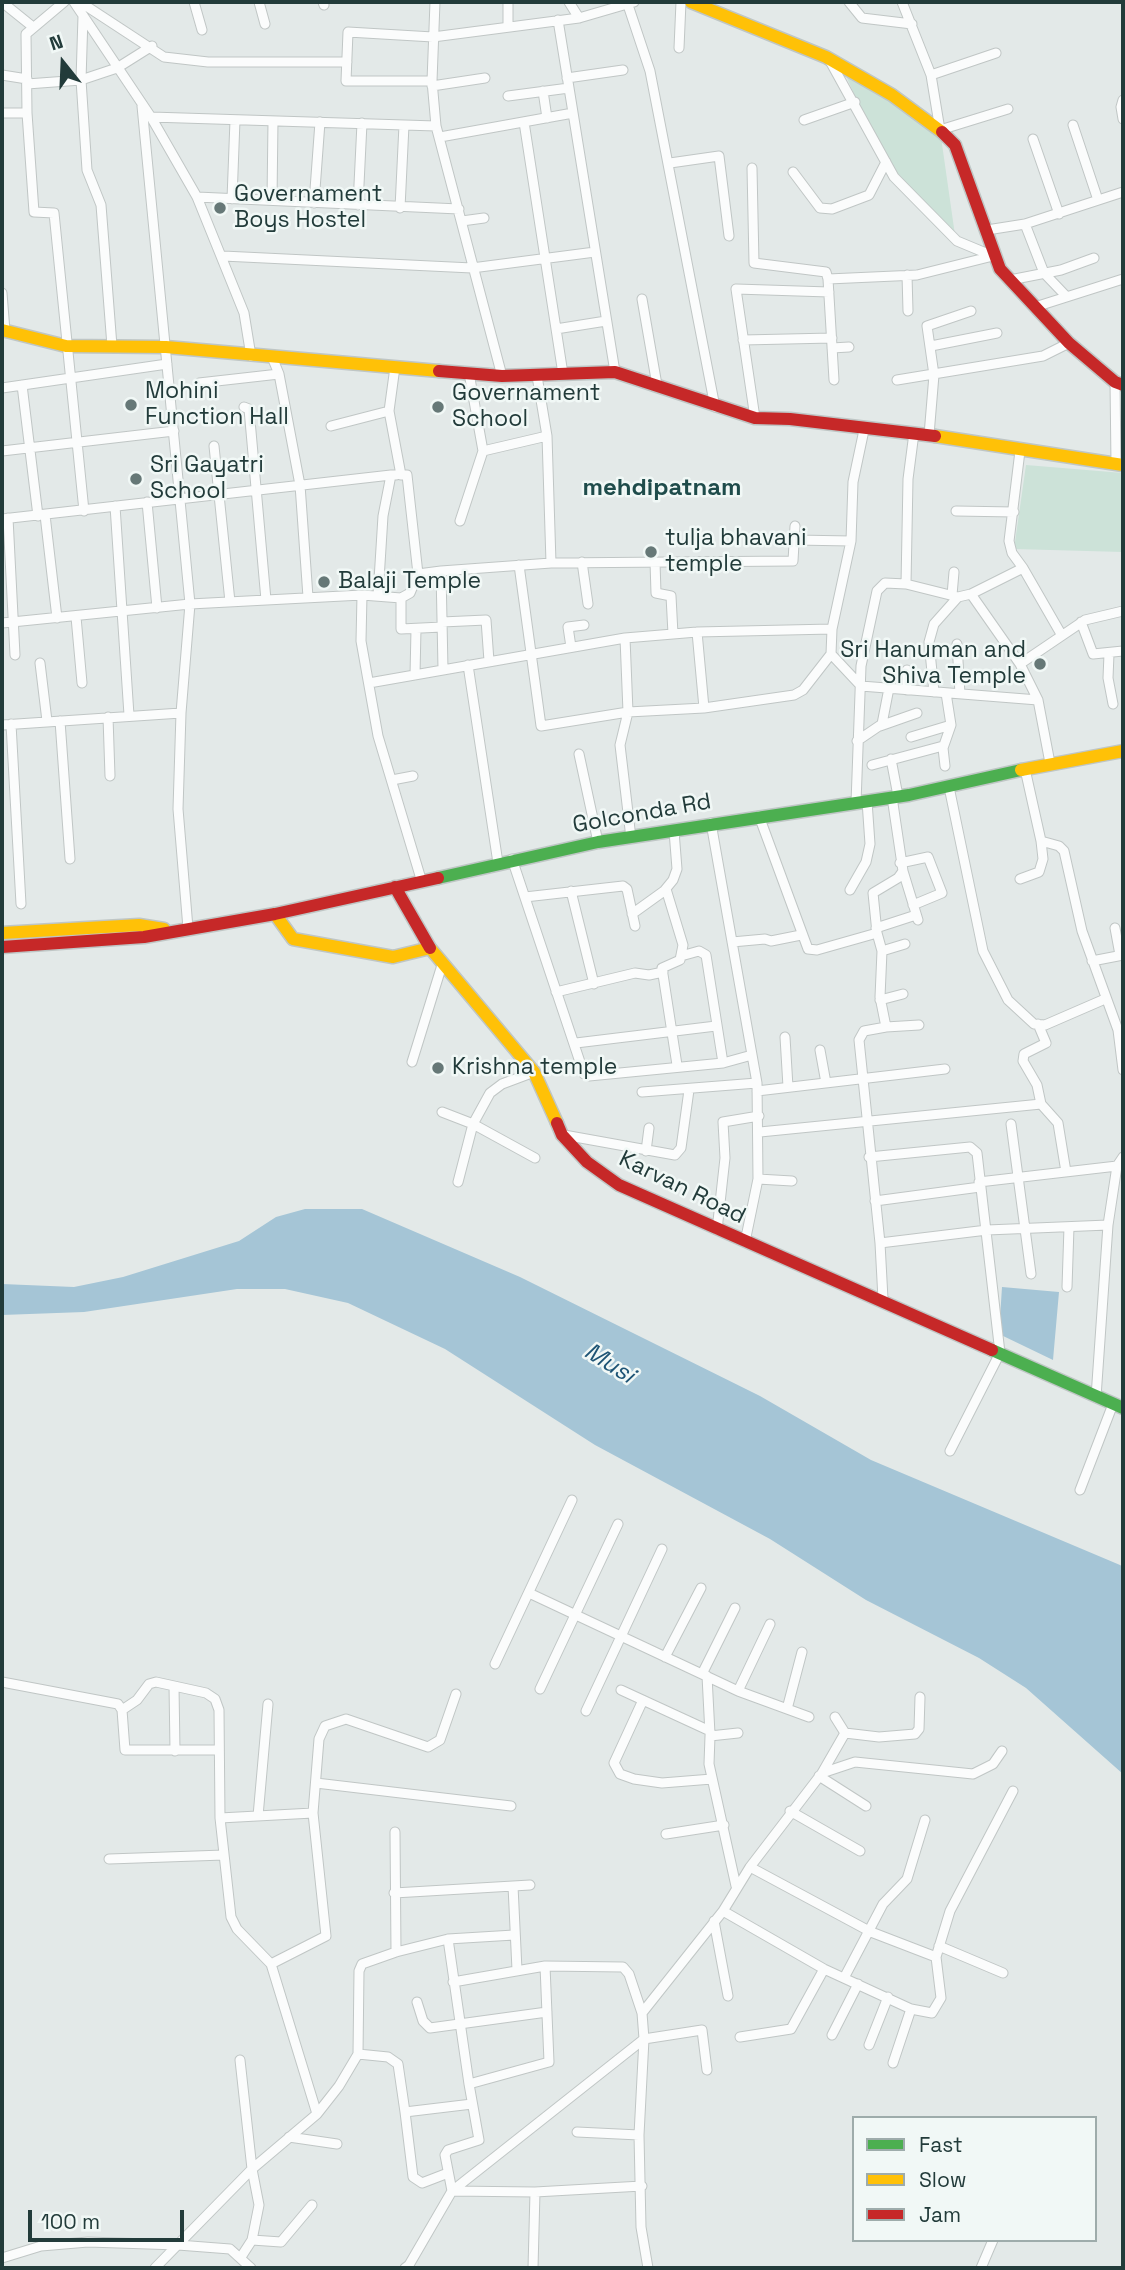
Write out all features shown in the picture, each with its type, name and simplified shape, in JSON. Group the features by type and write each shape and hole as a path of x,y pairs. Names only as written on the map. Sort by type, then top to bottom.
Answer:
{"street":[{"path":"2,2 33,27"},
{"path":"64,2 26,34 27,113 34,212 54,213 84,511"},
{"path":"74,2 150,117 197,197 244,313 251,356"},
{"path":"80,2 152,46 164,57 208,62 347,62"},
{"path":"194,2 202,30"},
{"path":"259,2 265,24"},
{"path":"435,2 432,84 436,126 502,376"},
{"path":"508,2 508,25"},
{"path":"569,2 579,18"},
{"path":"679,48 681,2"},
{"path":"2,293 4,331 66,346 166,347 502,376 615,372 755,418 790,419 864,430 914,433 1120,464 1119,384 1069,343 1010,280 993,256 955,145 940,130 892,95 830,61 691,2"},
{"path":"849,2 862,18 912,23"},
{"path":"902,2 931,75 940,130"},
{"path":"485,79 432,84 346,81 348,32 433,37 508,25 579,18 631,3 650,71 670,163 715,407"},
{"path":"83,16 81,80 87,170 101,205 112,346"},
{"path":"558,20 615,372"},
{"path":"2,75 27,81 81,80 117,68 152,46"},
{"path":"931,75 996,53"},
{"path":"830,61 894,177 957,241 993,256"},
{"path":"508,96 543,91 623,70"},
{"path":"543,91 547,118"},
{"path":"1123,100 1123,119"},
{"path":"804,120 855,102"},
{"path":"142,106 190,604 181,713 178,808 188,928"},
{"path":"940,130 1008,109"},
{"path":"2,113 27,113"},
{"path":"440,137 573,113"},
{"path":"150,117 436,126"},
{"path":"232,199 235,120"},
{"path":"272,200 273,121"},
{"path":"314,203 320,122"},
{"path":"524,122 563,374"},
{"path":"358,205 362,123"},
{"path":"400,208 404,125"},
{"path":"1073,125 1098,200"},
{"path":"1033,139 1059,214"},
{"path":"670,163 719,156 729,236"},
{"path":"793,172 820,208 831,209 869,195 886,162"},
{"path":"752,168 754,263 826,272 834,380"},
{"path":"986,230 1025,224 1123,192"},
{"path":"197,197 459,209"},
{"path":"462,221 484,218"},
{"path":"1025,224 1044,273 1066,296"},
{"path":"223,256 472,268 595,252"},
{"path":"828,279 907,275 993,256"},
{"path":"1010,280 1094,258"},
{"path":"907,275 908,311"},
{"path":"1035,307 1123,279"},
{"path":"755,418 736,289 829,292"},
{"path":"642,299 657,385"},
{"path":"929,435 934,375 928,325 971,311"},
{"path":"556,329 606,321"},
{"path":"931,346 997,333"},
{"path":"743,340 832,343 849,347"},
{"path":"897,380 1042,356 1069,343"},
{"path":"272,357 279,374 300,485 308,597"},
{"path":"2,388 167,364"},
{"path":"378,596 383,516 396,475 389,411 395,367"},
{"path":"460,521 483,451 469,373"},
{"path":"199,383 279,374"},
{"path":"537,376 547,436 551,563"},
{"path":"22,385 29,447 57,618"},
{"path":"244,407 249,410 266,600"},
{"path":"331,426 389,411"},
{"path":"519,565 541,726 628,712 704,708 794,695 803,690 831,654 832,629 851,541 853,482 864,430"},
{"path":"2,451 174,431"},
{"path":"906,584 908,479 914,433"},
{"path":"483,451 547,436"},
{"path":"214,446 230,602"},
{"path":"1020,451 1010,548 1061,634"},
{"path":"2,623 13,622 57,618 121,613 190,604 362,595 401,598 410,593 418,574 407,475 5,518 13,622 15,655"},
{"path":"147,502 157,608"},
{"path":"115,506 129,715"},
{"path":"956,511 1014,512"},
{"path":"418,574 551,563 793,561 795,526"},
{"path":"795,540 851,541"},
{"path":"582,562 588,604"},
{"path":"655,562 656,593 671,596 673,634"},
{"path":"850,890 866,862 870,844 862,802 857,741 861,666 877,591 885,583 906,584 955,596 971,594 1023,568"},
{"path":"441,570 443,669"},
{"path":"934,692 929,642 934,624 955,596 954,572"},
{"path":"971,594 1020,664 1038,701 1050,763"},
{"path":"362,595 361,641 379,736 421,879"},
{"path":"401,598 401,629 485,619 489,662"},
{"path":"1020,664 1081,622 1123,611"},
{"path":"76,617 82,683"},
{"path":"1081,622 1091,651 1095,654 1123,651"},
{"path":"571,647 568,627 584,625"},
{"path":"415,675 416,629"},
{"path":"369,683 625,639 697,632 832,629"},
{"path":"697,632 704,708"},
{"path":"625,639 628,712 620,745 631,838"},
{"path":"957,644 960,694"},
{"path":"831,654 861,686 1038,701"},
{"path":"1109,654 1113,705"},
{"path":"40,663 47,721"},
{"path":"468,665 498,863"},
{"path":"907,670 907,690"},
{"path":"878,726 884,718 889,688"},
{"path":"946,693 951,725 943,746 946,766"},
{"path":"21,904 6,724 181,713"},
{"path":"857,741 878,726 917,713"},
{"path":"108,717 110,776"},
{"path":"60,720 70,859"},
{"path":"911,737 951,725"},
{"path":"872,765 943,746"},
{"name":"Golconda Rd","path":"2,947 144,937 171,930 275,914 421,879 598,842 895,797 1050,763 1123,751"},
{"path":"579,754 598,842"},
{"path":"759,816 805,946 813,951 917,918 902,867 891,759"},
{"path":"1020,879 1039,872 1043,859 1025,769"},
{"path":"392,780 413,776"},
{"path":"949,787 984,951 1008,1000 1038,1024 1046,1043 1043,1047 1024,1054 1023,1061 1037,1084 1041,1104 1058,1123 1066,1172"},
{"path":"711,823 757,1087 760,1132 758,1180 745,1242"},
{"path":"632,914 666,890 677,869 674,831"},
{"path":"1041,841 1059,846 1064,851 1092,961 1118,1030 1123,1064"},
{"path":"886,1027 880,1000 882,951 876,930 873,893 898,878 902,867 928,857 942,893 913,905"},
{"path":"512,859 556,992 576,1043 581,1068 589,1076 677,1065 723,1063 751,1055"},
{"path":"525,897 623,886 627,889 635,926"},
{"name":"Karvan Road","path":"395,887 442,965 534,1072 562,1135 587,1161 619,1185 717,1230 883,1299 1118,1406"},
{"path":"666,890 683,946 680,960 662,968 677,1065"},
{"path":"571,891 594,984"},
{"path":"275,914 293,939 393,957 430,948"},
{"name":"Golconda Rd","path":"2,933 139,925 171,930"},
{"path":"1092,961 1122,955 1115,928"},
{"path":"732,942 765,939 771,942 801,935"},
{"path":"882,951 905,944"},
{"path":"681,956 699,951 706,955 723,1063"},
{"path":"412,1062 442,965"},
{"path":"556,992 635,974 663,972"},
{"path":"880,1000 903,994"},
{"path":"1038,1024 1045,1025 1105,999"},
{"path":"883,1299 880,1242 866,1122 861,1034 886,1027 919,1025"},
{"path":"576,1043 716,1026"},
{"path":"785,1037 788,1087"},
{"path":"820,1049 826,1083"},
{"path":"642,1092 788,1087 863,1081 945,1069"},
{"path":"458,1182 473,1124 490,1093 502,1084 534,1072"},
{"path":"562,1135 671,1156 678,1154 689,1090"},
{"path":"760,1132 1041,1104"},
{"path":"442,1112 473,1124 535,1158"},
{"path":"717,1230 725,1158 723,1122 759,1116"},
{"path":"1011,1124 1027,1228 1031,1274"},
{"path":"646,1151 649,1128"},
{"path":"869,1157 973,1147 977,1153 1000,1353 950,1451"},
{"path":"1096,1397 1108,1225 1117,1166 1123,1157"},
{"path":"875,1200 1117,1166"},
{"path":"758,1180 792,1181"},
{"path":"880,1242 987,1230 1108,1225"},
{"path":"1066,1287 1069,1227"},
{"path":"1080,1490 1118,1406"},
{"path":"495,1664 572,1500"},
{"path":"540,1689 618,1524"},
{"path":"586,1711 662,1549"},
{"path":"665,1657 701,1588"},
{"path":"529,1593 737,1690 809,1717"},
{"path":"735,1608 705,1675 710,1734 709,1763 736,1886"},
{"path":"737,1690 770,1624"},
{"path":"787,1709 803,1652"},
{"path":"2,1682 118,1704 122,1710 125,1750 219,1750"},
{"path":"122,1710 137,1700 149,1684 156,1682 206,1693 215,1699 219,1710 220,1818 231,1917 237,1929 271,1964 317,2114"},
{"path":"174,1686 175,1751"},
{"path":"621,1690 710,1734 738,1733"},
{"path":"271,1964 326,1936 313,1813 319,1738 325,1726 346,1719 428,1747 440,1740 456,1694"},
{"path":"845,1733 878,1737 915,1734 919,1730 920,1697"},
{"path":"643,1700 614,1763 620,1774 662,1783 712,1779"},
{"path":"258,1816 268,1704"},
{"path":"835,1717 845,1733"},
{"path":"642,2013 723,1911 736,1886 820,1774 845,1733"},
{"path":"820,1774 855,1762 974,1774 993,1764 1002,1751"},
{"path":"820,1774 866,1806"},
{"path":"316,1783 511,1807"},
{"path":"723,1911 824,1969 911,2009 932,2013 941,1998 936,1956 950,1911 965,1877 1013,1791"},
{"path":"790,1811 860,1851"},
{"path":"220,1818 313,1813"},
{"path":"845,1978 871,1932 883,1904 907,1879 925,1820"},
{"path":"666,1834 724,1825"},
{"path":"395,1832 396,1952"},
{"path":"109,1859 224,1855"},
{"path":"750,1867 871,1932 936,1956"},
{"path":"394,1893 530,1885"},
{"path":"513,1886 517,1970"},
{"path":"714,1921 728,1996"},
{"path":"155,2268 251,2169 317,2114 358,2054 359,1971 366,1961 448,1939 514,1934"},
{"path":"448,1939 458,2025 479,2140 448,2150 445,2155 452,2191"},
{"path":"939,1946 1003,1973"},
{"path":"469,2084 549,2062 545,1966"},
{"path":"453,1982 545,1966 623,1968 629,1974 642,2013 644,2039 639,2134 642,2186 640,2227 648,2268"},
{"path":"740,2037 791,2029 824,1969"},
{"path":"832,2035 858,1984"},
{"path":"869,2045 888,1997"},
{"path":"417,2003 423,2021 430,2028 547,2012"},
{"path":"893,2063 911,2009"},
{"path":"405,2268 410,2265 452,2191 644,2039 702,2029 707,2070"},
{"path":"358,2054 388,2057 398,2064 413,2177 422,2183 448,2173"},
{"path":"240,2060 251,2169 259,2204 252,2239 241,2256"},
{"path":"405,2112 472,2104"},
{"path":"577,2132 639,2134"},
{"path":"289,2137 337,2144"},
{"path":"452,2191 535,2192 642,2186"},
{"path":"533,2268 535,2192"},
{"path":"252,2239 281,2242 312,2205"},
{"path":"2,2258 41,2246 88,2242 178,2245 230,2249 241,2256 251,2268"},
{"path":"981,2268 992,2242"}],"green space":[{"path":"843,69 940,130 955,235 881,156"},
{"path":"1026,465 1123,473 1123,552 1014,549"}],"water":[{"name":"Musi","path":"305,1209 362,1209 520,1277 760,1396 871,1460 1123,1567 1123,1774 1026,1688 979,1658 866,1600 770,1539 595,1445 445,1349 348,1303 285,1289 237,1289 84,1312 2,1315 2,1284 74,1287 123,1277 239,1241 276,1217"},
{"path":"1002,1287 1059,1292 1053,1360 999,1334"}],"traffic: fast":[{"path":"438,878 598,842 909,795 1021,770"},
{"path":"992,1350 1123,1408"}],"traffic: slow":[{"path":"691,2 826,57 892,95 942,132"},
{"path":"2,330 66,346 166,347 439,371"},
{"path":"935,436 1123,465"},
{"path":"1021,770 1123,751"},
{"path":"275,914 293,939 393,957 430,948 534,1072 557,1123"},
{"path":"2,933 139,925 164,929"}],"traffic: jam":[{"path":"942,132 955,145 1000,269 1069,343 1115,382 1123,385"},
{"path":"439,371 502,376 615,372 755,418 790,419 935,436"},
{"path":"2,947 144,937 275,914 438,878"},
{"path":"395,887 430,948"},
{"path":"557,1123 562,1135 587,1162 619,1185 992,1350"}],"place":[{"name":"Governament Boys Hostel","path":"220,208"},
{"name":"Mohini Function Hall","path":"131,405"},
{"name":"Governament School","path":"438,407"},
{"name":"Sri Gayatri School","path":"136,479"},
{"name":"tulja bhavani temple","path":"651,552"},
{"name":"Balaji Temple","path":"324,582"},
{"name":"Sri Hanuman and Shiva Temple","path":"1040,664"},
{"name":"Krishna temple","path":"438,1068"}],"district":[{"name":"mehdipatnam","path":"662,488"}]}
